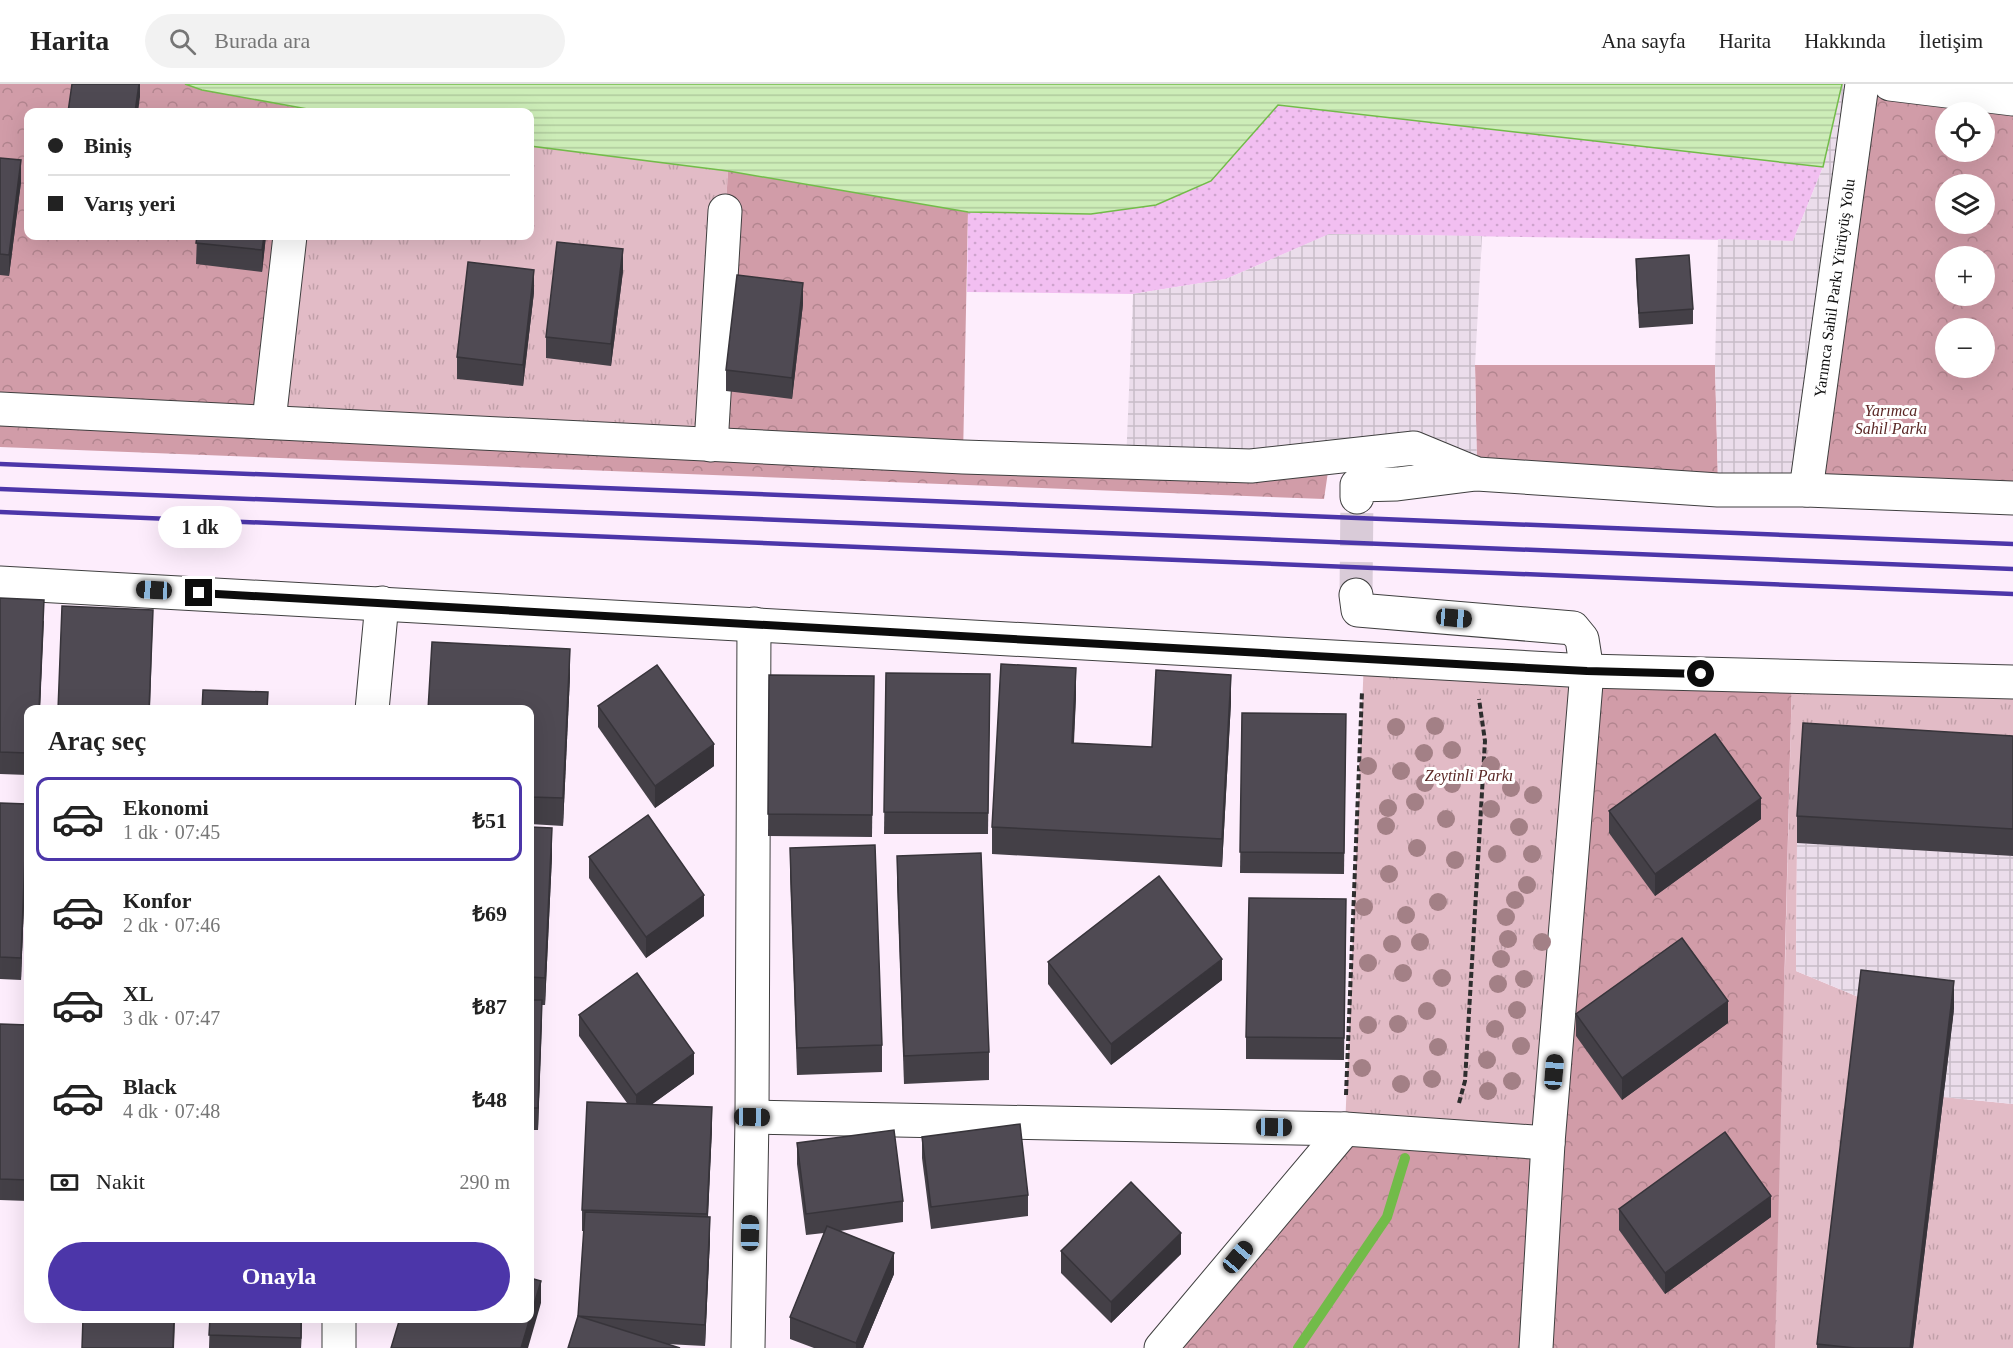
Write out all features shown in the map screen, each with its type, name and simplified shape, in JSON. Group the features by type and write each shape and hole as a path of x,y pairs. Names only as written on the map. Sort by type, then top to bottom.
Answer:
{"street":[{"name":"Yarımca Sahil Parkı Yürüyüş Yolu","path":"1806,490 1862,84"},
{"path":"1890,84 2013,99"},
{"path":"711,445 726,211"},
{"path":"269,421 290,240"},
{"path":"0,409 975,457 1251,465 1414,448 1478,474"},
{"path":"1357,497 1356,485 1397,484 1478,474 1718,490 1806,490 2013,498"},
{"path":"0,583 1587,671 2013,682"},
{"path":"1356,595 1358,610 1573,627 1582,639 1587,671 1548,1143 1536,1348"},
{"path":"372,705 382,603"},
{"path":"748,1348 752,1117 754,624"},
{"path":"752,1117 1345,1129 1548,1143"},
{"path":"1161,1348 1345,1129"},
{"path":"339,1323 339,1348"}],"path":[{"path":"1345,1129 1364,659"},
{"path":"1450,1136 1465,1081 1485,741 1474,665"}],"green space":[{"path":"0,84 185,84 202,90 299,108 24,108 24,240 290,240 269,421 711,445 728,171 968,212 963,457 1330,458 1324,499 0,447"},
{"name":"Yarımca Sahil Parkı","path":"1865,84 2013,104 2013,498 1806,490"},
{"path":"534,147 728,171 711,445 269,421 290,240 534,240"},
{"path":"1475,365 1715,365 1718,481 1477,474"},
{"name":"Zeytinli Parkı","path":"1364,659 1587,671 1548,1143 1345,1129"},
{"path":"1587,671 1792,677 1775,1348 1161,1348 1345,1129 1548,1143"},
{"path":"1792,677 2013,688 2013,763 1803,751 1797,843 1796,971 1861,998 1820,1348 1761,1348 1785,967"},
{"path":"1943,1097 2013,1104 2013,1348 1913,1348"}],"sand":[{"path":"1278,105 1823,167 1793,241 1330,234 1226,279 1133,294 967,292 968,212 1091,214 1211,181"}],"shaded area":[{"path":"185,84 1842,84 1823,167 1278,105 1211,181 1156,205 1091,214 968,212 728,171 534,147 534,108 302,108 202,90"},
{"path":"1842,84 1862,84 1806,490 1718,481 1715,365 1718,239 1793,241 1823,167"},
{"path":"1329,234 1482,236 1475,365 1477,474 1330,458 1126,462 1133,294 1226,279"},
{"path":"1797,843 2013,856 2013,1104 1943,1097 1861,998 1796,971"}],"building":[{"path":"72,84 139,84 136,108 69,108"},
{"path":"0,158 21,160 9,255 0,254"},
{"path":"196,240 263,240 262,250 196,243"},
{"path":"557,242 623,249 611,344 546,337"},
{"path":"1689,255 1693,309 1639,313 1636,259"},
{"path":"468,262 534,270 523,365 457,357"},
{"path":"737,275 803,283 792,378 726,370"},
{"path":"0,598 44,600 39,705 24,705 24,753 0,752"},
{"path":"62,606 153,610 149,705 58,705"},
{"path":"432,642 570,649 563,798 534,797 534,705 428,705"},
{"path":"1001,664 1076,668 1072,743 1152,747 1156,670 1231,675 1222,839 992,827"},
{"path":"657,665 714,744 655,786 598,706"},
{"path":"886,673 990,674 988,813 884,812"},
{"path":"769,675 874,676 872,815 768,814"},
{"path":"203,690 268,692 267,705 202,705"},
{"path":"1242,713 1346,714 1344,853 1240,852"},
{"path":"1803,723 2013,736 2013,829 1797,816"},
{"path":"1715,734 1761,798 1655,874 1609,811"},
{"path":"0,803 24,804 21,958 0,957"},
{"path":"648,815 704,895 646,937 589,857"},
{"path":"534,827 552,828 545,978 534,977"},
{"path":"875,845 882,1045 797,1048 790,848"},
{"path":"981,853 989,1052 904,1056 897,856"},
{"path":"1159,876 1222,959 1111,1044 1048,962"},
{"path":"1249,898 1346,899 1344,1038 1246,1037"},
{"path":"1682,938 1728,1001 1622,1078 1576,1014"},
{"path":"1861,970 1954,981 1910,1348 1855,1348 1817,1344"},
{"path":"637,973 694,1053 636,1095 579,1015"},
{"path":"534,1000 542,1000 538,1108 534,1108"},
{"path":"0,1024 24,1025 24,1180 0,1179"},
{"path":"587,1102 712,1107 707,1214 582,1210"},
{"path":"1020,1124 1028,1195 931,1207 922,1137"},
{"path":"894,1130 903,1201 806,1214 797,1143"},
{"path":"1725,1132 1771,1196 1665,1273 1619,1209"},
{"path":"1131,1182 1181,1233 1111,1302 1061,1251"},
{"path":"585,1212 710,1217 705,1325 578,1316"},
{"path":"827,1226 894,1253 856,1343 790,1317"},
{"path":"534,1279 541,1281 534,1305"},
{"path":"578,1316 680,1348 568,1348"},
{"path":"83,1323 174,1323 173,1348 82,1348"},
{"path":"210,1323 301,1323 301,1338 209,1335"},
{"path":"398,1323 528,1323 521,1348 391,1348"}],"waterway":[{"path":"1298,1348 1387,1217 1405,1158"}],"tunnel":[{"path":"1356,595 1357,497"}],"railway":[{"path":"0,464 2013,544"},
{"path":"0,489 2013,569"},
{"path":"0,512 2013,594"}],"route":[{"path":"199,593 1474,665 1701,674"}]}
